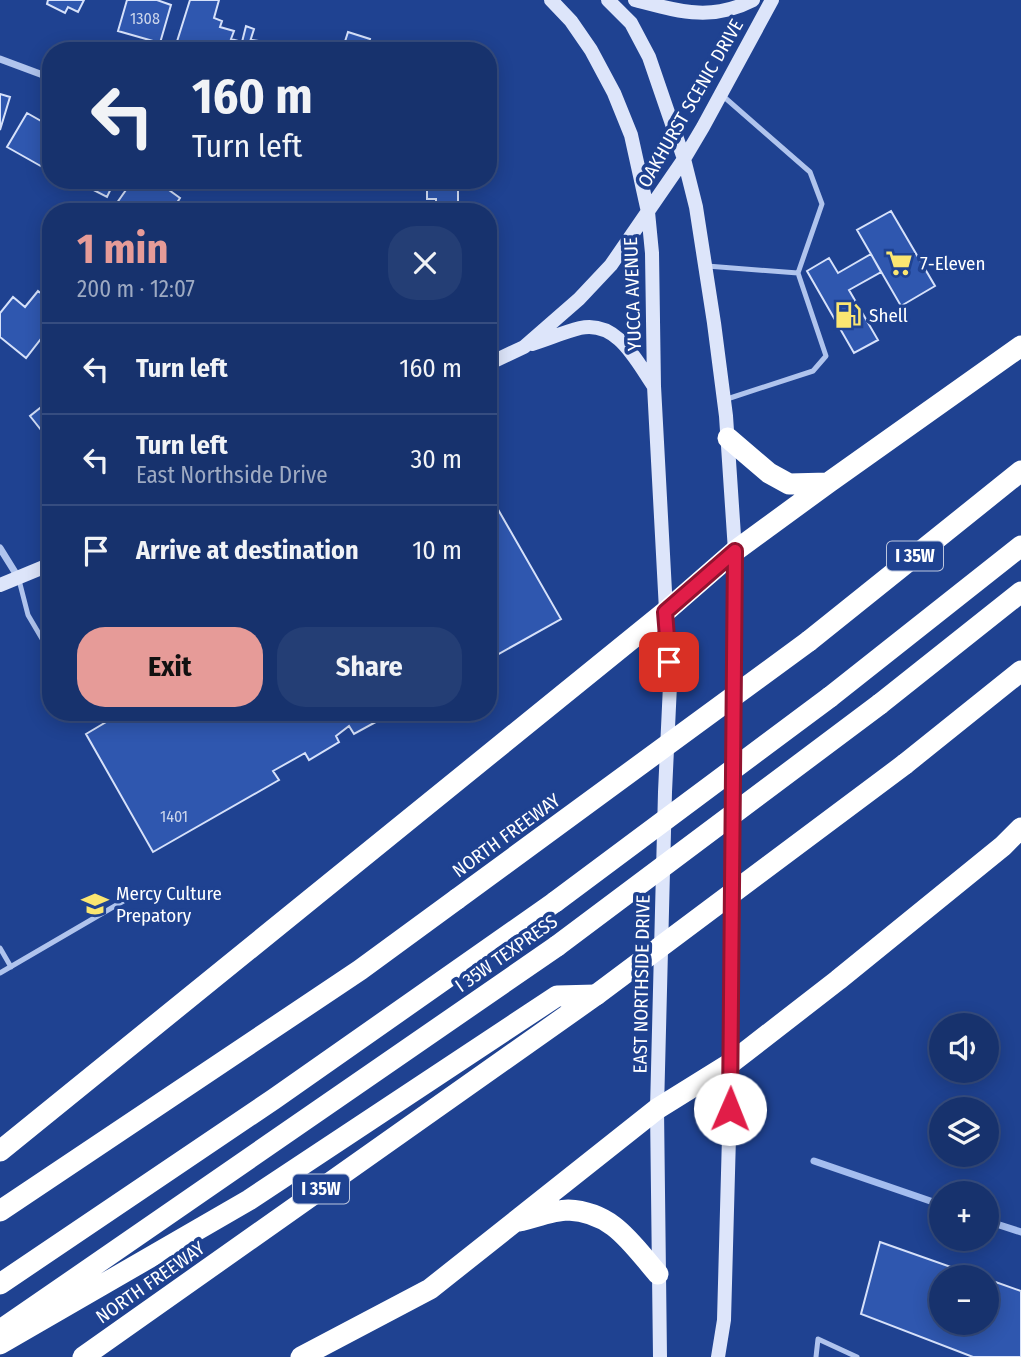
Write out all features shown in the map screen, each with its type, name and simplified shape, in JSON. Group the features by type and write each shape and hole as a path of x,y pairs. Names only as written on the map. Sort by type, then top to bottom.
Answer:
{"highway":[{"path":"0,1151 665,612 735,551 1021,346"},
{"path":"728,438 766,471 789,484 828,483"},
{"name":"NORTH FREEWAY","path":"0,1211 360,970 808,640 1021,471"},
{"name":"I 35W TEXPRESS","path":"0,1283 274,1099 555,902 830,697 1021,546"},
{"name":"I 35W TEXPRESS","path":"0,1330 557,946 880,704 1021,592"},
{"name":"NORTH FREEWAY","path":"83,1357 596,995 905,764 1021,671"},
{"path":"301,1357 430,1289 657,1109 731,1063 869,955 1003,846 1021,828"},
{"path":"0,1344 249,1200 557,996 596,995"},
{"path":"514,1222 566,1210 596,1215 619,1229 658,1275"}],"street":[{"name":"YUCCA AVENUE","path":"551,0 571,21 591,50 614,93 631,135 648,212 652,253 654,386 665,612"},
{"path":"608,0 631,23 649,57 684,159 705,265 728,438 735,551 731,1063 724,1320 718,1357"},
{"path":"635,0 683,12 711,13 738,8 753,0"},
{"name":"OAKHURST SCENIC DRIVE","path":"497,360 524,347 579,299 611,265 684,159 772,0"},
{"path":"0,59 42,75"},
{"path":"524,347 582,327 608,330 629,348 654,386"},
{"path":"0,548 18,578"},
{"path":"0,585 42,568"},
{"name":"EAST NORTHSIDE DRIVE","path":"660,1357 657,1109 670,685 665,612"}],"lane":[{"path":"721,94 810,173 822,204 798,273 826,356 813,371 724,400"},
{"path":"705,265 798,273"},
{"path":"18,578 28,615 42,639"},
{"path":"0,973 132,896"},
{"path":"0,948 10,967"},
{"path":"816,1357 818,1339 856,1356"}],"building":[{"path":"48,0 84,0 78,12 68,7 65,13 47,4"},
{"path":"127,0 157,0 171,5 160,42 118,31"},
{"path":"190,0 219,0 214,18 222,21 220,27 234,31 231,39 242,42 177,42"},
{"path":"246,26 254,29 250,42 242,42"},
{"path":"348,32 370,39 369,42 345,42"},
{"path":"0,94 10,97 0,130"},
{"path":"27,113 42,122 42,167 7,147"},
{"path":"91,189 111,189 107,197"},
{"path":"127,189 168,189 180,198 177,203 117,203"},
{"path":"427,189 463,189 458,190 458,203 436,203 436,199 427,199"},
{"name":"7-Eleven","path":"891,211 935,286 901,306 857,230"},
{"name":"Shell","path":"871,254 881,272 849,290 878,340 854,353 807,271 829,258 838,273"},
{"path":"38,291 42,294 42,338 26,358 0,337 0,313 13,297 25,307"},
{"path":"42,406 42,431 30,416"},
{"path":"497,508 561,619 497,655"},
{"path":"108,721 378,721 354,734 349,726 336,736 339,742 309,760 305,753 273,771 279,780 153,852 86,734"},
{"path":"880,1242 945,1265 929,1265 929,1335 999,1335 999,1283 1021,1291 1021,1357 973,1357 861,1314"}],"waterway":[{"path":"814,1161 929,1201"},
{"path":"999,1225 1021,1232"}],"place":[{"name":"7-Eleven","path":"899,263"},
{"name":"Shell","path":"848,315"},
{"name":"Mercy Culture Prepatory","path":"95,904"}],"route":[{"path":"669,662 665,612 735,551 730,1109"}]}
